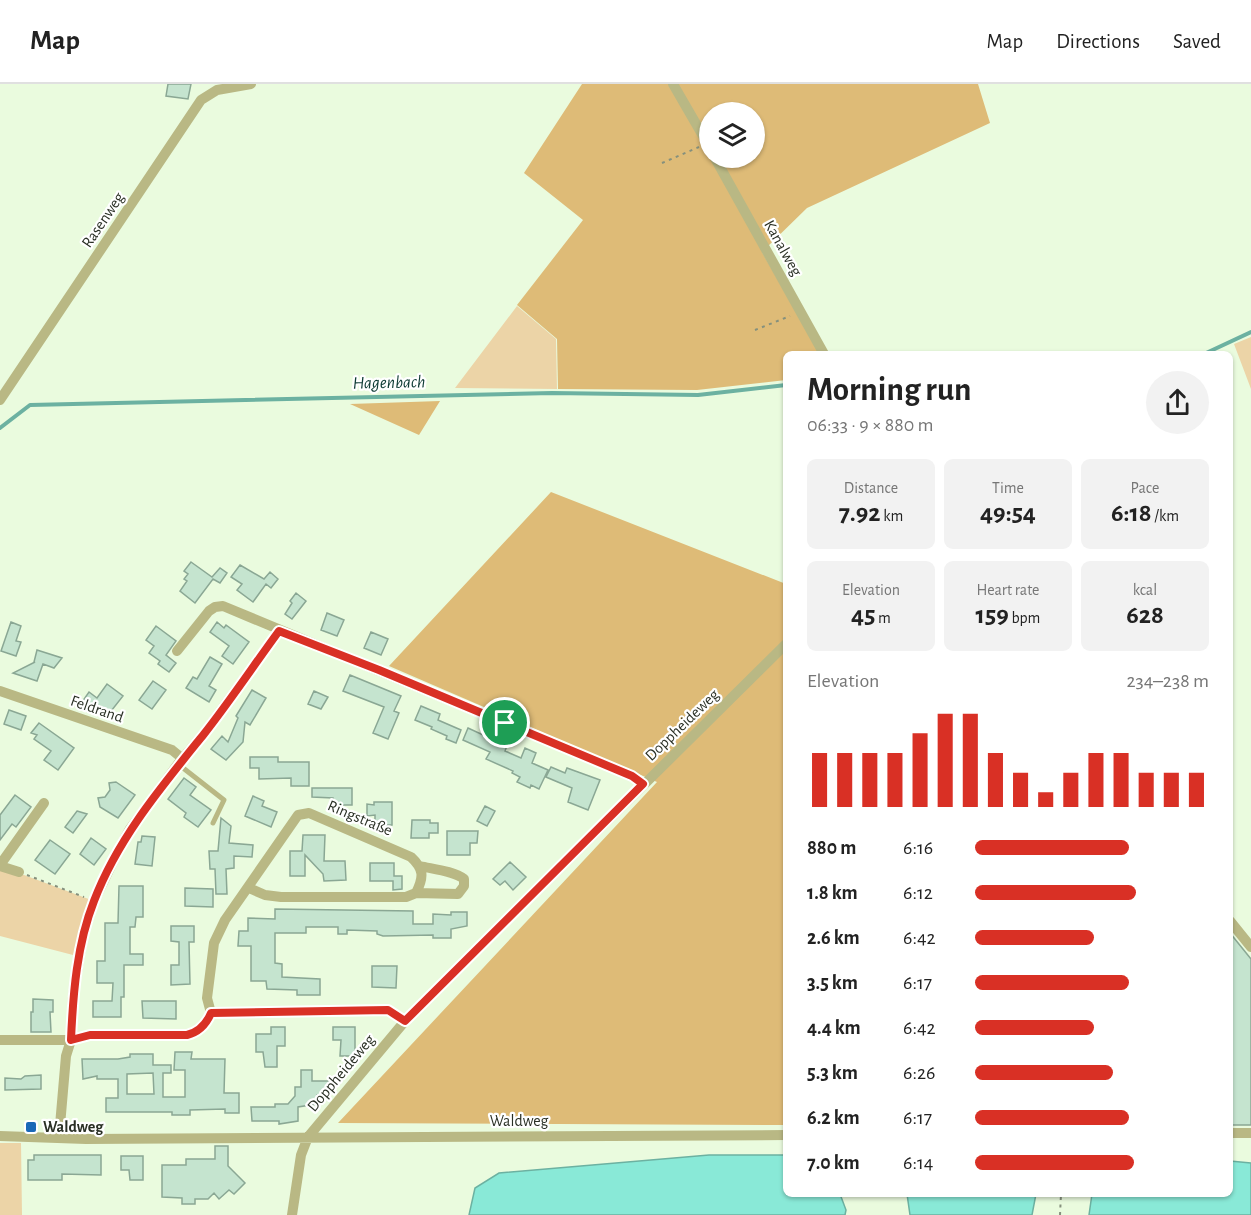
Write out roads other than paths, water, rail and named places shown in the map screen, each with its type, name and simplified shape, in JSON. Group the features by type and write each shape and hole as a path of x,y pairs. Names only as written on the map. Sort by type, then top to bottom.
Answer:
{"street":[{"name":"Rasenweg","path":"0,400 208,89 217,90 251,84"},
{"path":"673,84 699,130"},
{"name":"Kanalweg","path":"721,168 822,351"},
{"path":"177,651 208,611 223,606 632,776 643,784"},
{"path":"59,1137 66,1056 71,1040 73,996 83,936 94,901 120,845 279,631"},
{"name":"Doppheideweg","path":"292,1215 301,1155 308,1137 405,1021 783,647"},
{"name":"Feldrand","path":"0,691 172,750 181,761"},
{"path":"19,872 0,865 44,803"},
{"name":"Ringstraße","path":"211,1013 207,998 214,943 225,920 298,815 309,813 411,856 420,866 441,872 458,873 464,879 464,886 458,894 416,893 406,897 281,897 265,895 249,888"},
{"path":"416,893 422,880 420,866"},
{"path":"1233,925 1251,947"},
{"path":"0,1040 71,1040 90,1035 187,1035 195,1033 204,1026 211,1013 388,1010 405,1021"},
{"path":"1233,1133 1251,1133"},
{"name":"Waldweg","path":"0,1136 86,1139 783,1135"}],"lane":[{"path":"181,761 224,800 213,823"}],"water":[{"path":"709,1155 783,1155 783,1197 841,1197 846,1210 845,1215 469,1215 475,1188 499,1173"},
{"path":"1233,1161 1251,1163 1251,1215 1089,1215 1092,1197 1233,1197"},
{"path":"907,1197 1035,1197 1032,1215 910,1215"}],"waterway":[{"name":"Hagenbach","path":"1210,351 1251,332"},
{"name":"Hagenbach","path":"0,428 30,405 552,393 698,395 783,385"}],"place":[{"name":"Waldweg","path":"31,1127"}]}
